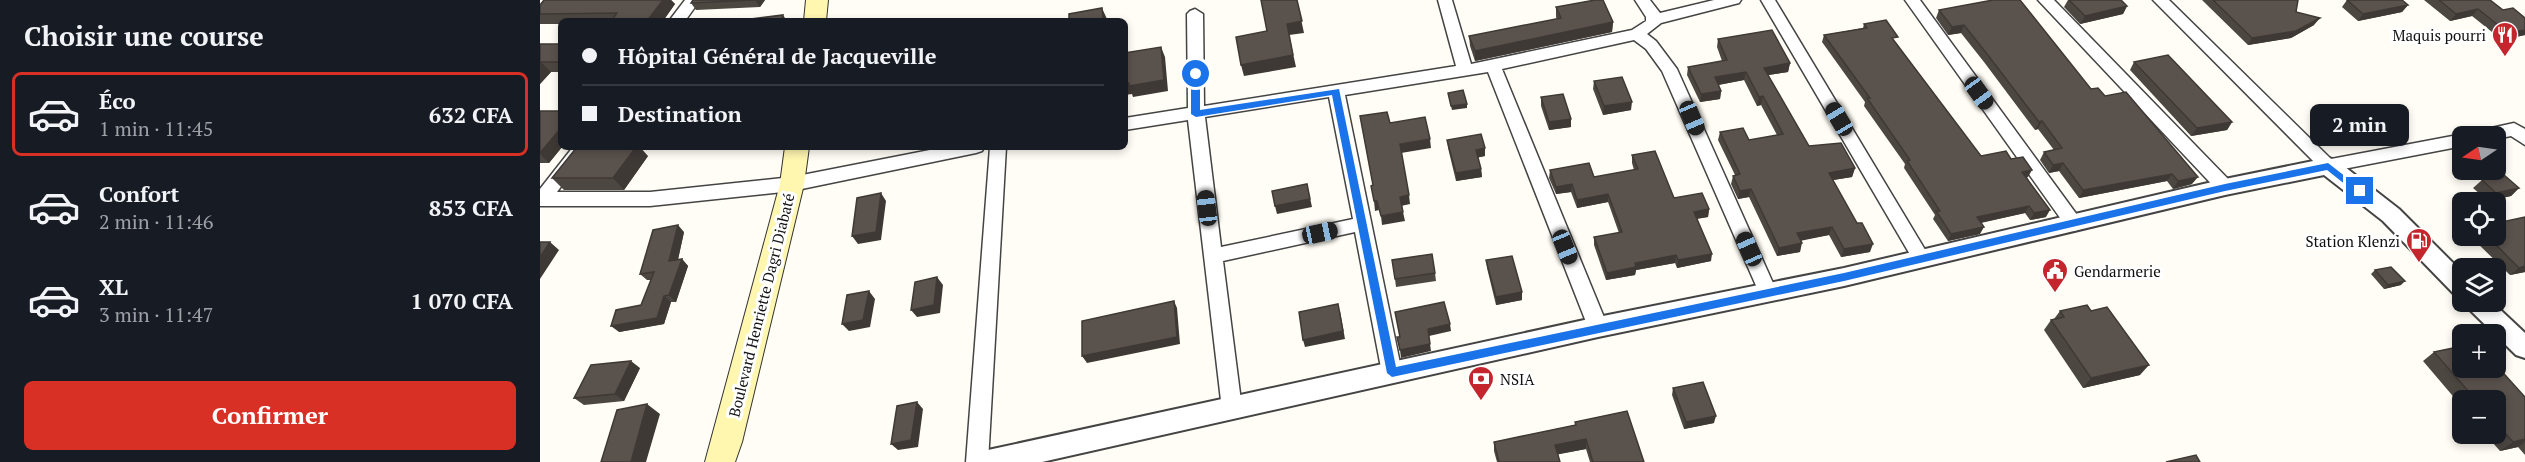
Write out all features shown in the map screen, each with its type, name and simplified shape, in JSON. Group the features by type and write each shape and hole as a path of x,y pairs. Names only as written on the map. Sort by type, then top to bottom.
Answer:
{"main road":[{"path":"815,18 818,0"},
{"name":"Boulevard Henriette Dagri Diabaté","path":"720,462 792,184 797,150"}],"street":[{"path":"679,18 693,0"},
{"path":"1444,0 1465,69"},
{"path":"1642,0 1656,19"},
{"path":"1128,124 1493,66 1637,34 1653,23 1654,16 1656,19 1734,0"},
{"path":"1768,0 1921,258"},
{"path":"1912,0 2074,224"},
{"path":"2045,0 2225,187"},
{"path":"2160,0 2328,166 2391,215 2452,277"},
{"path":"1195,14 1196,114 1232,409"},
{"path":"1637,34 1656,50 1669,69 1768,292"},
{"path":"1493,66 1598,327"},
{"path":"1336,91 1392,373"},
{"path":"2506,131 2514,129 2525,139"},
{"path":"988,462 2074,224 2225,187 2452,142"},
{"path":"541,199 580,150"},
{"path":"541,199 650,199 792,184 961,150"},
{"path":"977,462 998,150"},
{"path":"1213,256 1362,224"},
{"path":"2487,312 2525,348"}],"building":[{"path":"544,0 663,0 649,18 613,18 617,13 540,14 540,5"},
{"path":"693,0 755,0 691,3"},
{"path":"1261,0 1297,0 1302,21 1287,24 1293,55 1241,65 1236,37 1267,31"},
{"path":"1603,0 1613,22 1475,51 1469,36 1561,18 1556,7"},
{"path":"1993,0 2020,0 2091,89 2098,88 2105,96 2126,92 2198,177 2178,181 2172,174 2083,190 2063,163 2053,165 2044,152 2062,148 1964,25 1952,27 1939,10"},
{"path":"2069,0 2121,0 2127,6 2085,16"},
{"path":"2213,0 2298,0 2296,12 2320,18 2296,31 2252,38"},
{"path":"2347,0 2402,0 2408,5 2363,14"},
{"path":"2439,0 2490,0 2503,10 2513,8 2525,18 2525,30 2508,33 2478,9 2456,14"},
{"path":"1102,8 1103,18 1069,18 1069,14"},
{"path":"783,15 782,18 759,18"},
{"path":"1886,20 1898,37 1892,38 1981,156 2006,151 2011,159 2023,157 2032,170 2022,172 2050,210 2034,213 2029,206 1977,217 1984,227 1951,234 1936,211 1940,211 1907,161 1910,160 1867,98 1870,98 1824,35 1867,28 1864,24"},
{"path":"1772,30 1790,63 1764,68 1809,146 1841,143 1855,168 1829,173 1857,223 1862,223 1873,244 1844,249 1832,227 1797,233 1802,243 1779,248 1751,189 1740,191 1733,176 1740,174 1720,132 1743,128 1749,140 1783,134 1763,96 1759,97 1746,72 1715,77 1721,91 1701,94 1688,67 1727,60 1718,39"},
{"path":"540,44 558,44 558,62 540,63"},
{"path":"1161,47 1164,80 1129,86 1128,52"},
{"path":"2168,55 2232,122 2197,128 2134,62"},
{"path":"1622,77 1632,102 1604,106 1594,81"},
{"path":"1463,90 1467,104 1451,106 1448,93"},
{"path":"1563,94 1571,119 1549,122 1541,97"},
{"path":"540,111 558,111 558,132 540,153"},
{"path":"1387,112 1390,123 1425,117 1430,139 1400,144 1409,195 1400,197 1403,212 1381,216 1377,201 1374,201 1360,116"},
{"path":"1481,134 1485,148 1476,150 1481,169 1456,173 1447,140"},
{"path":"575,150 634,150 613,178 552,178"},
{"path":"1655,151 1674,198 1702,193 1709,209 1694,212 1712,254 1678,260 1676,255 1635,263 1636,267 1607,273 1594,237 1622,232 1608,194 1577,200 1572,184 1556,187 1550,170 1589,163 1594,177 1638,169 1632,155"},
{"path":"2506,177 2519,188 2501,192 2495,192 2482,180 2506,180"},
{"path":"1307,184 1310,199 1275,206 1272,191"},
{"path":"881,193 876,232 852,236 857,198"},
{"path":"2525,217 2525,266 2519,268 2497,246 2506,246 2506,221"},
{"path":"678,225 669,261 682,259 669,295 664,296 657,318 611,326 616,310 641,305 654,272 640,274 653,230"},
{"path":"540,242 550,242 540,257"},
{"path":"1432,254 1435,273 1395,279 1392,260"},
{"path":"1512,256 1522,292 1496,297 1486,260"},
{"path":"2391,267 2405,281 2388,285 2375,270"},
{"path":"937,277 934,305 911,310 915,282"},
{"path":"869,291 863,320 842,324 847,295"},
{"path":"1174,301 1177,337 1082,356 1082,321"},
{"path":"1444,302 1450,324 1428,329 1430,344 1400,350 1395,312"},
{"path":"1338,304 1343,331 1303,340 1299,312"},
{"path":"2087,305 2091,311 2107,307 2149,365 2091,378 2051,320 2064,317 2060,311"},
{"path":"2452,348 2452,373 2434,352"},
{"path":"631,361 615,394 574,398 591,365"},
{"path":"2506,376 2525,397 2525,439 2513,442 2506,434 2506,390 2467,390 2457,378 2506,378"},
{"path":"1703,382 1716,416 1686,422 1673,388"},
{"path":"917,402 911,440 891,444 897,406"},
{"path":"647,404 631,462 601,462 617,410"},
{"path":"1627,411 1644,462 1593,462 1586,439 1555,445 1560,462 1499,462 1494,442 1576,425 1575,422"},
{"path":"2196,455 2200,462 2166,462"}],"place":[{"name":"Maquis pourri","path":"2505,58"},
{"name":"Station Klenzi","path":"2419,264"},
{"name":"Gendarmerie","path":"2055,294"},
{"name":"NSIA","path":"1481,402"}],"route":[{"path":"1196,74 1196,114 1336,91 1392,373 1598,327 1844,277 2225,187 2328,166 2360,191"}]}
